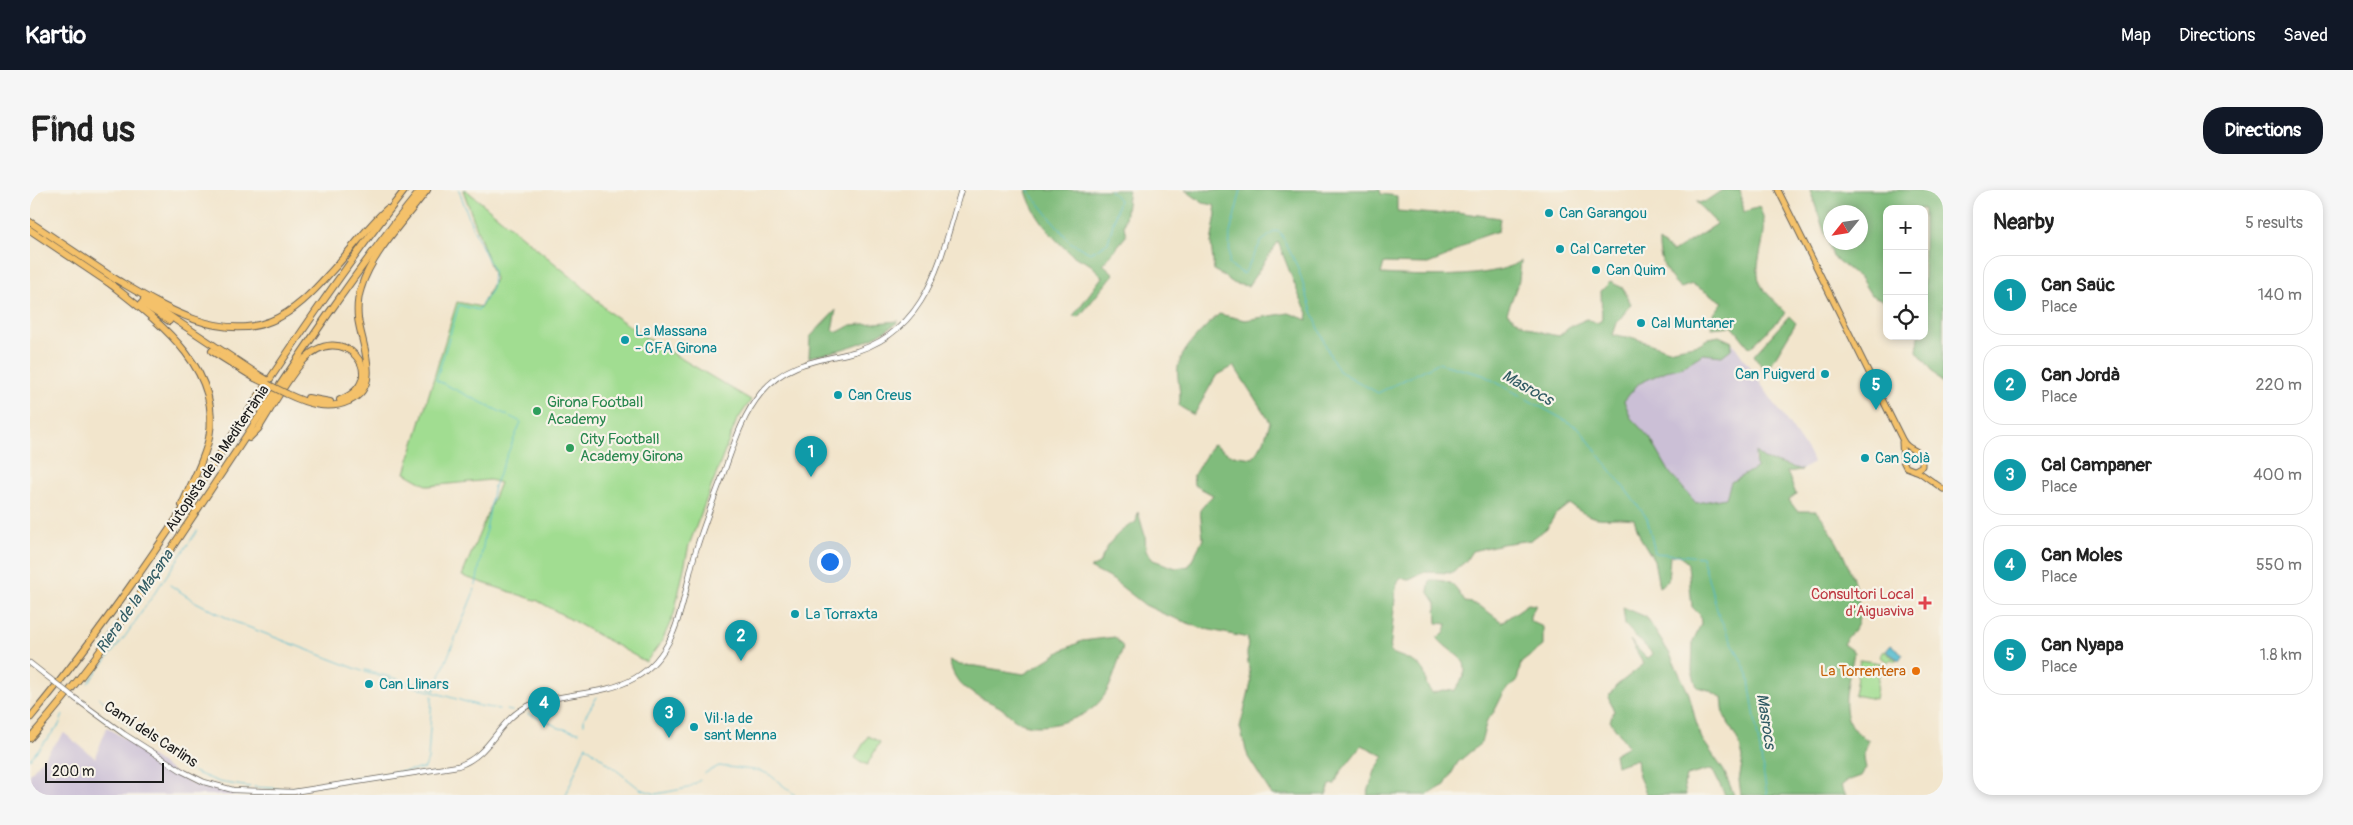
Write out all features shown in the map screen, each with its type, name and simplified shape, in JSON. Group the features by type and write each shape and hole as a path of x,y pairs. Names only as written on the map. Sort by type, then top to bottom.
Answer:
{"highway":[{"name":"Autopista de la Mediterrània","path":"30,718 92,640 150,559 280,363 405,190"},
{"name":"Autopista de la Mediterrània","path":"30,738 77,681 136,601 326,319 421,190"},
{"path":"30,230 256,376 318,405 334,406 353,400 362,390 368,369 358,316 358,300 363,280 381,251 427,190"},
{"path":"110,280 196,319 231,327 260,325 283,316 308,296 351,250 376,218 399,197"},
{"path":"30,222 110,280 145,311 181,346 198,371 209,404 209,433 202,462 180,511 150,559"},
{"path":"234,455 258,429 302,362 314,352 328,346 342,346 353,351 362,366 363,378 358,389 341,400 318,401 288,392"}],"main road":[{"path":"1778,190 1902,439 1912,450 1921,454 1923,458 1922,466 1929,478"},
{"path":"1902,439 1905,466 1929,478 1943,489"},
{"path":"1904,456 1912,450"},
{"path":"1915,470 1922,466"}],"street":[{"name":"Camí dels Carlins","path":"30,663 124,734 192,776 233,790 273,793 293,792 466,764 484,752 505,723 521,710 538,703 618,685 642,673 662,654 676,628 696,550 713,500 742,424 757,398 776,378 790,369 815,360 866,348 892,334 907,320 930,288 960,190"}],"shaded area":[{"path":"1732,342 1813,462 1802,470 1754,457 1756,468 1731,482 1726,498 1696,503 1670,473 1650,438 1631,418 1624,400 1638,384 1666,371 1680,368 1703,354 1731,349"},
{"path":"107,727 192,784 246,795 30,795 30,774 64,733 95,758"}],"green space":[{"name":"City Football Academy Girona","path":"463,190 466,190 581,285 610,313 655,343 751,400 736,422 689,545 674,614 662,641 646,662 538,601 462,576 500,483 490,480 428,486 405,473 457,302 481,307 495,279"},
{"path":"1026,190 1129,190 1124,226 1126,236 1103,264 1114,274 1079,317 1073,316 1102,277 1092,266 1074,256 1052,235 1033,209"},
{"path":"1185,190 1380,190 1381,194 1397,196 1397,211 1435,214 1457,212 1500,218 1498,231 1475,239 1446,257 1428,264 1384,263 1381,274 1433,276 1474,274 1508,267 1521,261 1519,280 1507,313 1519,322 1538,331 1559,336 1571,326 1587,319 1597,323 1602,320 1601,291 1610,282 1623,288 1631,304 1617,323 1613,335 1634,338 1668,350 1699,344 1709,338 1719,336 1732,342 1731,349 1722,356 1703,354 1680,368 1666,371 1638,384 1624,401 1631,418 1650,438 1670,473 1696,503 1726,498 1731,482 1756,468 1755,452 1764,459 1802,470 1787,472 1796,494 1789,500 1797,511 1817,511 1840,548 1858,596 1858,622 1843,644 1854,652 1846,702 1850,724 1858,733 1869,740 1864,753 1866,768 1861,776 1847,781 1841,786 1846,795 1741,795 1739,780 1743,758 1740,745 1724,715 1722,698 1709,690 1697,687 1692,671 1693,641 1701,624 1700,615 1692,607 1688,564 1679,554 1670,556 1668,581 1659,587 1654,560 1640,537 1634,519 1594,517 1579,511 1569,504 1555,515 1547,528 1531,540 1472,551 1465,562 1451,573 1425,572 1409,579 1400,578 1396,587 1390,652 1414,662 1422,668 1432,693 1443,690 1454,691 1465,672 1465,666 1458,656 1437,638 1445,633 1447,624 1437,623 1436,603 1428,591 1430,580 1448,582 1458,591 1465,602 1480,607 1502,622 1528,604 1536,605 1530,616 1530,621 1543,627 1543,646 1521,663 1517,681 1504,692 1494,712 1487,720 1481,743 1458,762 1445,785 1427,795 1367,795 1375,771 1384,756 1362,745 1339,774 1335,784 1330,785 1326,795 1272,795 1248,757 1240,727 1251,683 1247,655 1248,638 1201,628 1164,614 1145,605 1113,580 1090,568 1099,564 1106,550 1118,534 1136,522 1138,512 1145,536 1146,551 1153,560 1176,568 1189,566 1203,539 1200,510 1213,495 1194,485 1193,476 1213,444 1231,455 1253,458 1264,441 1270,422 1234,366 1216,376 1194,415 1179,406 1178,367 1180,360 1189,345 1219,314 1245,320 1289,313 1307,320 1308,313 1300,298 1278,242 1248,286 1235,284 1214,270 1211,243 1216,214 1214,205 1203,203"},
{"path":"1722,190 1740,190 1744,212 1759,207 1764,227 1764,237 1758,265 1760,283 1786,313 1750,348 1732,326 1712,328 1710,319 1723,302 1692,284 1681,288 1664,267 1660,254 1659,241 1673,252 1717,224 1696,202 1703,203"},
{"path":"1810,190 1943,190 1943,384 1917,351 1918,340 1928,340 1928,205 1883,205 1883,300 1871,295 1861,279 1833,257 1831,250 1868,250 1868,205 1823,205 1823,228"},
{"path":"836,310 832,330 838,332 851,325 899,321 889,329 856,345 809,357 810,337"},
{"path":"1789,316 1796,323 1766,373 1754,355"},
{"path":"1623,607 1646,617 1670,654 1689,694 1702,739 1724,771 1734,795 1725,795 1712,769 1686,776 1684,784 1686,795 1647,795 1639,777 1637,759 1616,766 1614,754 1628,746 1610,721 1614,711 1608,697 1616,686 1644,664 1630,640 1647,659 1653,654 1625,625"},
{"path":"1115,637 1123,647 1105,695 1098,704 1078,717 1047,725 1031,726 1021,723 999,707 966,689 960,684 949,660 960,665 1024,674 1063,650 1082,641"},
{"path":"1884,651 1897,660 1895,662 1891,659 1888,662 1880,657"},
{"path":"1860,660 1881,663 1875,699 1854,695"},
{"path":"868,736 880,742 867,765 855,758"}],"water":[{"path":"1891,645 1903,654 1899,660 1886,651"}],"waterway":[{"path":"459,190 472,226 493,270 492,289 478,310 459,305 436,380 521,422 494,486 476,585"},
{"name":"Masrocs","path":"1028,190 1070,242 1090,253 1108,243 1119,200 1110,190"},
{"name":"Masrocs","path":"1241,190 1230,233 1229,265 1244,274 1261,242 1275,231 1280,232 1297,266 1327,349 1339,371 1378,393 1438,363 1483,375 1579,428 1647,518 1655,553 1702,557 1719,616 1748,674 1767,795"},
{"name":"Riera de la Maçana","path":"88,683 126,635 197,531"},
{"path":"170,585 196,602 235,622 362,671"},
{"path":"434,691 475,589"},
{"path":"365,670 434,689"},
{"path":"365,672 480,706 499,709"},
{"path":"339,781 425,768 428,759 432,696"},
{"path":"584,724 584,718 597,697"},
{"path":"100,698 136,733"},
{"path":"507,710 512,711"},
{"path":"528,714 545,720 559,728 579,732"},
{"name":"Riera de la Maçana","path":"30,759 59,725 63,715"},
{"path":"139,736 190,770"},
{"path":"566,795 586,745"},
{"path":"586,746 640,789 656,794 688,788 700,780"},
{"path":"705,773 719,766 761,771 770,775 795,795"},
{"path":"194,772 219,782 250,787"},
{"path":"254,787 285,789 333,782"}],"place":[{"name":"Can Garangou","path":"1549,213"},
{"name":"Cal Carreter","path":"1560,249"},
{"name":"Can Quim","path":"1596,270"},
{"name":"Cal Muntaner","path":"1641,323"},
{"name":"La Massana - CFA Girona","path":"625,340"},
{"name":"Can Puigverd","path":"1825,374"},
{"name":"Can Creus","path":"838,395"},
{"name":"Can Nyapa","path":"1876,410"},
{"name":"Girona Football Academy","path":"537,411"},
{"name":"City Football Academy Girona","path":"570,448"},
{"name":"Can Solà","path":"1865,458"},
{"name":"Can Saüc","path":"811,477"},
{"name":"Consultori Local d'Aiguaviva","path":"1925,603"},
{"name":"La Torraxta","path":"795,614"},
{"name":"Can Jordà","path":"741,661"},
{"name":"La Torrentera","path":"1916,671"},
{"name":"Can Llinars","path":"369,684"},
{"name":"Vil·la de sant Menna","path":"694,727"},
{"name":"Can Moles","path":"544,728"},
{"name":"Cal Campaner","path":"669,738"}]}
